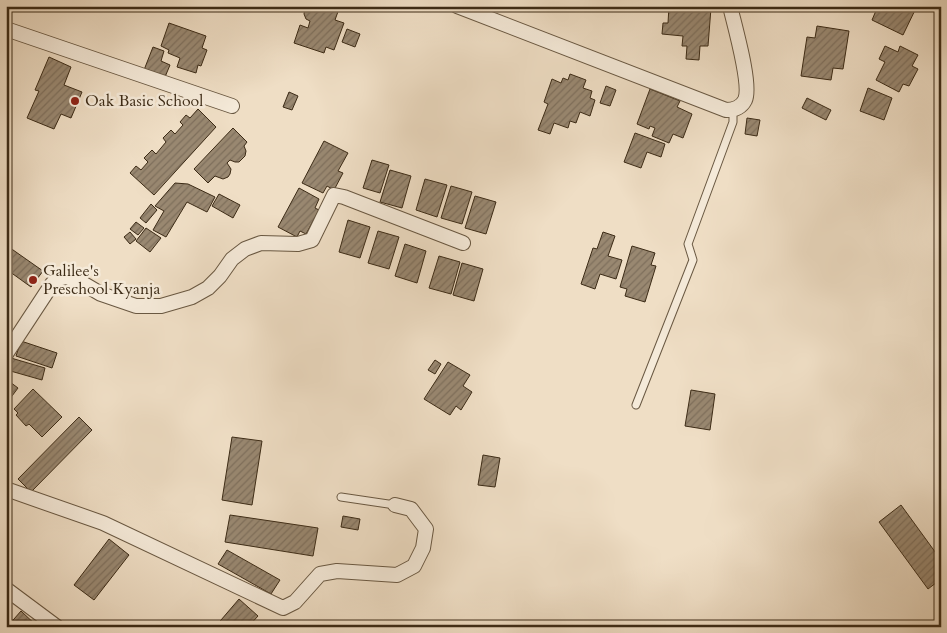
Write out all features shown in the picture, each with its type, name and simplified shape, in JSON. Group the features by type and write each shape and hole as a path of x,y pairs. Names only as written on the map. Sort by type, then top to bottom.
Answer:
{"street":[{"path":"457,6 726,110 733,110 741,106 746,98 746,78 730,6"},
{"path":"6,29 232,106"},
{"path":"6,354 57,279 67,278 84,284 101,294 136,306 161,306 192,297 208,288 220,276 232,259 244,249 261,243 298,244 312,240 334,195 344,197 463,243"},
{"path":"6,489 104,523 283,608 295,602 320,574 337,571 397,575 414,566 423,548 426,528 411,509 395,505"},
{"path":"6,589 57,627"}],"lane":[{"path":"636,405 693,260 688,244 733,122 733,110"},
{"path":"341,496 395,505"}],"building":[{"path":"305,6 340,6 335,20 344,23 334,50 326,47 324,53 294,43 300,25 308,28 310,21 306,19 304,14"},
{"path":"669,6 701,6 711,8 708,46 700,46 699,60 686,59 687,46 682,46 683,36 662,34 663,23 668,23"},
{"path":"878,6 917,6 903,35 872,20"},
{"path":"169,23 206,36 202,48 207,50 201,66 198,65 196,73 177,67 180,58 168,53 169,50 161,46"},
{"path":"817,26 849,31 843,69 833,68 831,80 801,76 807,37 815,38"},
{"path":"347,29 360,34 355,47 342,42"},
{"path":"885,46 898,52 900,46 918,55 912,66 918,69 909,86 903,84 899,92 876,80 885,62 879,59"},
{"path":"153,47 164,51 161,61 170,65 165,77 144,70"},
{"path":"49,57 71,67 64,85 82,92 71,118 61,114 54,129 27,118 39,91 35,90"},
{"path":"570,74 586,80 583,88 592,91 590,98 595,100 590,116 580,112 576,123 570,121 568,128 554,123 550,134 538,130 548,104 544,102 552,79 561,83 563,78 568,80"},
{"path":"606,86 616,90 610,106 600,103"},
{"path":"868,88 892,98 884,120 860,111"},
{"path":"650,89 680,101 677,107 692,114 683,138 673,134 669,143 652,136 655,128 650,126 649,129 637,124"},
{"path":"289,92 298,96 292,110 283,107"},
{"path":"807,98 831,110 826,120 802,108"},
{"path":"198,109 216,127 154,195 130,173 136,166 141,170 148,162 144,158 152,150 156,154 166,142 163,138 171,130 175,134 183,125 180,122 186,115 190,118"},
{"path":"747,118 760,120 757,136 745,134"},
{"path":"233,128 247,142 244,146 245,156 239,162 230,160 227,163 231,169 228,177 223,179 215,176 208,183 194,169"},
{"path":"635,133 665,144 661,157 647,152 641,168 624,162"},
{"path":"324,141 348,153 338,171 343,173 334,190 327,186 323,193 302,183"},
{"path":"372,160 389,165 380,193 363,188"},
{"path":"390,170 411,176 402,208 380,202"},
{"path":"425,179 447,185 437,217 416,210"},
{"path":"175,183 188,184 215,197 207,212 187,202 166,237 153,230 164,211 155,206"},
{"path":"451,186 472,192 462,224 441,218"},
{"path":"299,188 319,199 315,208 319,210 306,234 300,231 297,237 278,227"},
{"path":"219,194 240,205 233,218 212,206"},
{"path":"475,196 496,202 486,234 465,228"},
{"path":"151,204 157,210 146,223 140,218"},
{"path":"348,220 370,227 360,258 339,252"},
{"path":"136,222 144,228 138,235 130,229"},
{"path":"146,228 161,238 150,252 136,241"},
{"path":"378,231 399,237 389,269 368,263"},
{"path":"130,232 136,239 130,244 124,237"},
{"path":"603,232 615,236 608,256 622,260 616,279 600,274 595,289 581,284 593,248 597,249"},
{"path":"405,244 426,251 417,283 395,276"},
{"path":"6,245 43,271 31,287 6,269"},
{"path":"632,246 655,253 651,265 656,266 645,302 625,296 627,289 620,287"},
{"path":"439,256 460,262 451,294 429,288"},
{"path":"462,263 483,269 474,301 453,295"},
{"path":"21,341 57,353 52,368 16,356"},
{"path":"11,358 45,368 42,380 7,370"},
{"path":"435,360 441,364 435,374 428,370"},
{"path":"448,362 470,375 463,386 472,392 461,410 456,406 450,415 424,399"},
{"path":"6,379 18,388 6,404"},
{"path":"33,389 62,417 42,437 29,424 26,426 16,415 18,413 14,409"},
{"path":"691,390 715,394 710,430 685,426"},
{"path":"79,417 92,430 31,492 18,479"},
{"path":"232,437 262,441 252,505 222,500"},
{"path":"483,455 500,458 495,487 478,485"},
{"path":"901,505 941,560 941,579 928,589 879,522"},
{"path":"230,515 318,528 313,556 225,542"},
{"path":"343,516 360,519 358,530 341,527"},
{"path":"109,539 129,555 94,600 74,585"},
{"path":"227,550 280,580 271,594 218,564"},
{"path":"239,599 258,616 248,627 215,627"},
{"path":"21,611 38,627 7,627"}],"place":[{"name":"Oak Basic School","path":"75,101"},
{"name":"Galilee's Preschool Kyanja","path":"33,280"}]}
